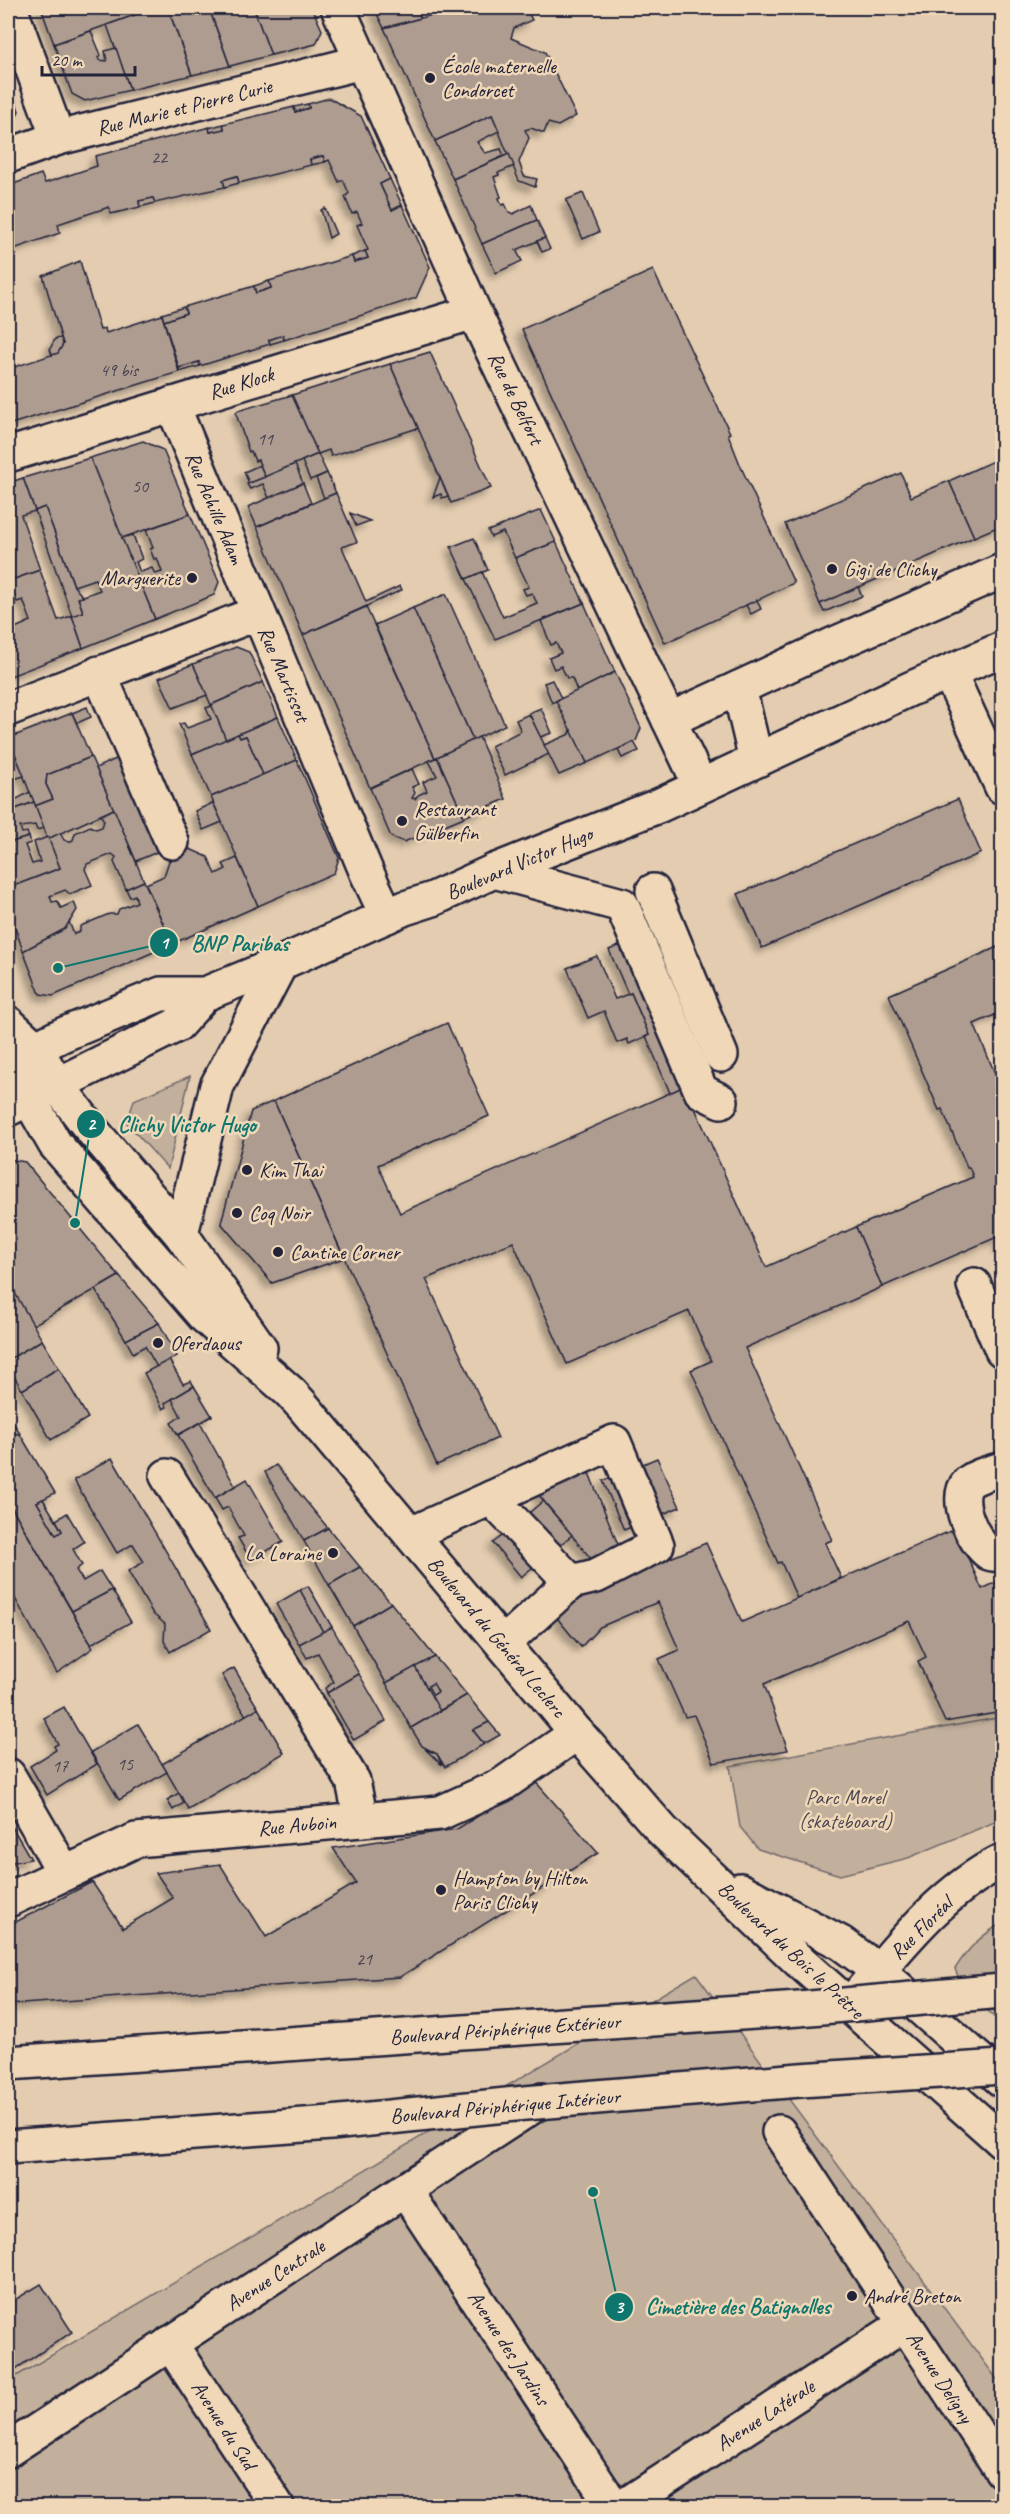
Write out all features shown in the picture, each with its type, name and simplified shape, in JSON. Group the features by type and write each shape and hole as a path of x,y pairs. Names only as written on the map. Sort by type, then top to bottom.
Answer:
{"main road":[{"path":"10,8 58,138"},
{"name":"Rue de Belfort","path":"338,8 474,312 700,785"},
{"name":"Rue Marie et Pierre Curie","path":"8,156 58,138 362,62"},
{"name":"Rue Klock","path":"8,454 474,312"},
{"name":"Rue Achille Adam","path":"172,404 258,613"},
{"path":"669,720 832,645 1002,571"},
{"name":"Rue Martissot","path":"8,709 258,613 387,916"},
{"name":"Boulevard Victor Hugo","path":"15,1057 161,994 205,994 281,963 387,916 434,899 494,872 658,806 1002,649"},
{"path":"948,672 1002,787"},
{"path":"99,673 172,842"},
{"path":"739,688 756,760"},
{"path":"494,872 622,904 701,1091 721,1101"},
{"path":"653,891 721,1055"},
{"path":"181,1234 217,1086 281,963"},
{"name":"Boulevard Victor Hugo","path":"32,1098 177,1025 205,994"},
{"name":"Boulevard du Général Leclerc","path":"8,1023 15,1057 54,1143 204,1316 290,1392"},
{"name":"Boulevard du Général Leclerc","path":"32,1098 86,1124 181,1234 290,1392 577,1733 663,1831 712,1876"},
{"path":"974,1285 1002,1350"},
{"path":"411,1534 614,1443 657,1545 596,1575 571,1582 503,1644"},
{"path":"1002,1469 969,1481 962,1492 963,1510 980,1545 991,1554 1002,1555"},
{"path":"167,1476 353,1781 361,1820"},
{"path":"491,1498 571,1582"},
{"name":"Rue Auboin","path":"8,1900 136,1840 440,1813 502,1785 577,1733"},
{"path":"8,1775 64,1872"},
{"name":"Rue Floréal","path":"849,2006 937,1908 983,1871 1002,1861"},
{"name":"Boulevard du Bois le Prêtre","path":"712,1876 826,1934 879,1971 1002,2080"},
{"name":"Boulevard du Bois le Prêtre","path":"712,1876 849,2006 1002,2141"},
{"name":"Boulevard Périphérique Extérieur","path":"8,2062 787,2010 1002,1991"},
{"name":"Boulevard Périphérique Intérieur","path":"8,2147 331,2123 525,2103 788,2081 1002,2067"},
{"name":"Avenue Centrale","path":"8,2450 542,2100"},
{"name":"Avenue Deligny","path":"779,2132 1002,2471"},
{"name":"Avenue des Jardins","path":"405,2190 613,2506"},
{"name":"Avenue Latérale","path":"624,2506 905,2324"},
{"name":"Avenue du Sud","path":"170,2343 277,2506"}],"green space":[{"path":"190,1076 168,1169 127,1123 134,1100"},
{"name":"Parc Morel (skateboard)","path":"1002,1717 1002,1819 908,1858 840,1875 758,1849 740,1827 730,1766"},
{"path":"1002,1923 1002,2024 964,1991 955,1969 976,1943"},
{"path":"696,1974 1002,2386 1002,2506 8,2506 8,2381"}],"building":[{"path":"41,8 154,8 54,44"},
{"path":"154,8 168,8 192,75 130,90 107,25"},
{"path":"168,8 209,8 230,66 192,75"},
{"path":"209,8 254,8 271,55 230,66"},
{"path":"266,8 312,8 322,30 316,44 271,55 255,12"},
{"path":"374,8 416,8 421,18 384,28"},
{"path":"445,8 526,8 532,20 514,28 511,38 545,52 576,116 558,126 548,123 544,133 531,128 525,130 529,138 519,162 524,176 537,179 535,187 519,181 492,115 435,141 384,28 447,11"},
{"path":"91,31 101,55 98,57 99,60 107,61 105,51 116,48 130,90 85,101 72,94 54,44"},
{"path":"8,79 19,111 13,125 8,126"},
{"path":"329,98 361,116 390,179 380,184 392,210 402,205 430,267 416,298 284,340 283,335 269,340 270,344 200,366 199,362 179,368 164,321 186,313 184,307 254,286 256,293 271,288 269,281 352,256 354,262 368,258 365,251 368,250 357,225 362,223 357,212 352,214 345,197 349,193 343,180 339,182 329,160 325,162 323,156 310,159 311,165 239,183 237,176 223,180 225,187 155,203 153,198 139,201 140,207 111,214 109,207 58,224 60,233 8,251 8,186 41,174 45,183 97,166 95,156 210,127 210,132 224,129 223,124 294,107 295,112 309,108 308,104"},
{"path":"308,104 309,108 295,112 294,107"},
{"path":"492,115 499,131 477,142 485,153 501,149 504,156 453,179 435,141"},
{"path":"223,124 224,129 210,132 209,128"},
{"path":"509,154 514,166 494,177 501,197 499,198 502,205 505,204 509,212 513,214 531,205 537,220 482,244 453,179"},
{"path":"323,156 325,162 311,165 310,159"},
{"path":"237,176 239,183 225,187 223,180"},
{"path":"390,179 402,205 392,210 380,184"},
{"path":"583,193 599,232 583,239 566,200"},
{"path":"153,198 155,203 140,207 139,201"},
{"path":"325,208 336,234 329,238 321,210"},
{"path":"537,220 545,238 516,250 522,261 496,273 482,244"},
{"path":"545,238 550,249 542,252 537,241"},
{"path":"365,251 368,258 354,262 352,256"},
{"path":"80,261 100,330 105,328 106,333 162,315 179,372 8,425 8,369 58,353 63,344 43,276"},
{"path":"653,270 730,433 728,434 741,467 794,583 665,643 522,329"},
{"path":"269,281 271,288 256,293 254,286"},
{"path":"184,307 186,313 164,321 162,314"},
{"path":"283,335 284,340 270,344 269,340"},
{"path":"61,338 63,344 58,353 52,355 50,349 55,339"},
{"path":"430,352 491,488 451,503 390,364"},
{"path":"199,362 200,366 179,372 179,368"},
{"path":"390,364 418,428 331,456 329,450 318,454 292,395"},
{"path":"292,395 318,454 265,477 258,460 255,461 251,451 249,452 236,414 237,411"},
{"path":"143,441 163,450 190,514 122,538 90,458"},
{"path":"318,454 327,473 310,480 302,461"},
{"path":"1002,457 1002,525 974,537 949,481"},
{"path":"90,458 155,619 83,648 72,616 83,612 78,598 100,590 95,579 74,586 45,507 35,511 23,478"},
{"path":"295,464 303,483 269,498 263,484 250,489 247,484"},
{"path":"260,465 265,477 249,483 244,472"},
{"path":"327,473 336,493 324,498 316,478"},
{"path":"901,473 911,497 949,481 974,537 820,604 785,524"},
{"path":"23,478 35,511 21,515 40,570 9,581 8,483"},
{"path":"440,478 448,496 442,498 441,494 433,497"},
{"path":"303,483 311,503 257,527 248,507"},
{"path":"336,493 357,542 342,547 366,602 400,586 402,590 303,635 257,527"},
{"path":"45,507 74,586 83,597 78,598 83,612 72,616 35,511"},
{"path":"541,510 556,542 515,558 503,532 491,537 488,531"},
{"path":"350,513 370,521 356,526"},
{"path":"190,514 219,582 214,595 155,619 122,538 133,535 142,559 136,562 140,572 152,568 155,574 162,572 157,558 154,559 150,549 153,548 146,530"},
{"path":"474,538 488,570 466,579 451,547"},
{"path":"556,542 584,603 495,639 466,579 482,572 503,617 537,603 532,593 526,595 523,589 529,587 515,558"},
{"path":"40,570 58,620 72,616 83,648 8,677 8,631 31,621 23,600 17,602 9,581"},
{"path":"858,587 862,596 824,612 820,604"},
{"path":"446,594 505,725 473,740 413,608"},
{"path":"757,600 761,609 751,614 746,605"},
{"path":"584,603 615,672 577,691 572,678 567,678 561,666 554,669 549,658 561,653 556,643 551,645 541,621"},
{"path":"366,607 435,758 370,788 303,635"},
{"path":"413,608 473,740 435,758 375,625"},
{"path":"236,647 249,652 263,682 211,705 193,664"},
{"path":"193,664 207,695 173,708 159,678"},
{"path":"615,672 641,728 636,741 587,763 556,701"},
{"path":"552,680 561,698 552,703 544,683"},
{"path":"263,682 278,717 226,740 211,705"},
{"path":"212,706 226,740 192,754 179,724 184,723 187,728 211,719 206,708"},
{"path":"87,707 91,717 77,723 72,713"},
{"path":"541,708 552,733 540,737 529,713"},
{"path":"72,713 91,757 47,775 46,784 53,799 35,806 9,738"},
{"path":"529,714 549,754 505,775 491,746 521,731 516,720"},
{"path":"278,717 297,760 263,775 246,736 240,738 238,734"},
{"path":"571,730 587,763 559,775 544,745 570,734"},
{"path":"238,734 240,738 246,736 263,775 211,797 192,754"},
{"path":"479,737 506,799 464,817 437,757"},
{"path":"8,738 24,776 10,780 8,785"},
{"path":"634,742 639,751 622,758 618,750"},
{"path":"91,757 114,809 48,839 35,806 53,799 46,784 47,775"},
{"path":"437,757 464,817 404,842 391,837 370,788 412,769 419,784 412,787 415,793 412,798 415,799 427,791 423,782 437,776 429,761"},
{"path":"118,758 157,852 136,861 96,768"},
{"path":"297,760 339,858 334,873 258,906 211,797"},
{"path":"8,785 12,796 17,799 30,792 34,802 8,812"},
{"path":"958,799 981,853 762,948 738,894"},
{"path":"34,802 44,828 37,830 35,825 20,827 22,833 27,832 29,837 8,843 8,812"},
{"path":"213,803 222,822 203,830 195,811"},
{"path":"114,809 144,881 126,889 114,862 116,857 112,854 87,864 85,869 92,885 70,894 65,890 50,896 52,902 57,901 61,908 74,902 77,910 65,929 23,951 8,906 8,888 60,868 48,839 60,833 64,840 69,842 73,840 75,833 90,826 96,829 102,827 104,821 101,815"},
{"path":"29,837 31,843 25,845 32,864 40,862 34,842 48,837 60,868 8,888 8,843"},
{"path":"190,849 208,857 216,874 226,869 223,864 237,858 258,906 172,944 146,884 164,876 170,858"},
{"path":"144,881 172,944 53,996 40,994 23,951 65,929 69,922 74,934 80,932 80,927 83,925 109,914 117,914 119,909 137,902 135,895 130,897 126,889"},
{"path":"621,945 681,1088 670,1093 646,1036 649,1035 609,950"},
{"path":"1002,945 1002,1012 974,1024 994,1071 1002,1068 1002,1250 997,1237 882,1287 856,1227 973,1177 942,1109 939,1110 889,995"},
{"path":"597,956 615,999 631,993 649,1035 629,1044 627,1039 617,1043 604,1011 588,1018 567,968"},
{"path":"447,1023 489,1116 378,1165 400,1213 685,1086 766,1267 856,1227 882,1287 745,1348 832,1540 825,1543 841,1578 797,1598 781,1562 778,1563 691,1370 711,1361 689,1311 567,1364 513,1242 426,1279 498,1438 437,1465 274,1101"},
{"path":"274,1101 344,1258 272,1283 221,1223 251,1111"},
{"path":"8,1159 25,1162 119,1276 33,1325 8,1281"},
{"path":"119,1276 159,1323 126,1340 95,1290"},
{"path":"8,1281 42,1340 8,1360"},
{"path":"159,1323 177,1356 157,1367 145,1346 133,1353 126,1340"},
{"path":"42,1340 59,1368 22,1390 8,1366 8,1360"},
{"path":"169,1360 183,1384 191,1381 194,1386 165,1403 167,1407 163,1409 144,1373"},
{"path":"59,1368 88,1418 51,1440 22,1390"},
{"path":"194,1386 212,1416 178,1435 171,1423 181,1416 172,1399"},
{"path":"8,1413 20,1434 8,1433"},
{"path":"200,1423 235,1486 215,1498 178,1435"},
{"path":"8,1433 20,1434 55,1493 37,1502 56,1535 62,1531 56,1520 67,1513 84,1542 73,1549 82,1565 76,1570 83,1581 100,1571 112,1590 72,1611 8,1501"},
{"path":"112,1458 211,1629 170,1652 164,1641 165,1624 153,1614 128,1571 144,1562 133,1544 117,1553 74,1480"},
{"path":"657,1458 680,1507 624,1530 603,1481"},
{"path":"594,1463 596,1470 589,1473 622,1554 596,1565 534,1489"},
{"path":"276,1465 328,1528 304,1541 265,1472"},
{"path":"247,1479 283,1542 251,1560 238,1538 244,1536 228,1507 222,1510 215,1498"},
{"path":"43,1499 62,1531 56,1535 37,1502"},
{"path":"8,1501 93,1648 57,1673 8,1586"},
{"path":"543,1501 572,1535 521,1577 493,1543"},
{"path":"328,1528 360,1567 329,1585 304,1541"},
{"path":"955,1529 982,1589 997,1582 1002,1595 1002,1712 945,1722 918,1661 926,1657 909,1621 764,1684 788,1750 714,1763 694,1715 685,1717 659,1659 679,1650 658,1602 600,1627 581,1647 557,1618 585,1594 706,1543 742,1622"},
{"path":"360,1567 391,1603 353,1626 329,1585"},
{"path":"308,1586 332,1627 323,1632 300,1590"},
{"path":"112,1590 131,1622 91,1644 72,1611"},
{"path":"300,1590 323,1632 299,1644 276,1604"},
{"path":"391,1603 435,1657 386,1683 353,1626"},
{"path":"332,1627 359,1674 327,1693 325,1688 334,1682 318,1653 307,1658 299,1644"},
{"path":"435,1657 467,1695 439,1711 415,1667","holes":["433,1683 438,1692 433,1695 428,1686"]},
{"path":"415,1667 440,1711 411,1728 386,1683"},
{"path":"234,1668 258,1708 246,1716 222,1675"},
{"path":"359,1674 386,1721 354,1740 327,1693"},
{"path":"467,1695 489,1722 473,1730 484,1744 445,1767 437,1754 422,1746 411,1728"},
{"path":"64,1707 97,1764 47,1795 30,1766 56,1750 54,1746 58,1744 44,1718"},
{"path":"258,1708 284,1753 188,1809 162,1764"},
{"path":"489,1722 500,1735 484,1744 473,1730"},
{"path":"138,1724 167,1772 119,1800 91,1752"},
{"path":"425,1749 437,1754 442,1765"},
{"name":"Hampton by Hilton Paris Clichy","path":"535,1781 598,1853 400,1977 8,2005 8,1926 92,1882 123,1928 173,1898 156,1873 220,1864 266,1937 356,1883 333,1848 457,1829"},
{"path":"179,1793 184,1803 173,1810 167,1800"},
{"path":"8,1820 31,1859 8,1863"},
{"path":"41,2284 72,2332 8,2374 8,2304"}],"place":[{"name":"École maternelle Condorcet","path":"430,78"},
{"name":"Gigi de Clichy","path":"832,569"},
{"name":"Marguerite","path":"192,578"},
{"name":"Restaurant Gülberfin","path":"402,821"},
{"name":"BNP Paribas","path":"58,968"},
{"name":"Kim Thai","path":"247,1170"},
{"name":"Coq Noir","path":"237,1213"},
{"name":"Clichy Victor Hugo","path":"75,1223"},
{"name":"Cantine Corner","path":"278,1252"},
{"name":"Oferdaous","path":"158,1343"},
{"name":"La Loraine","path":"333,1553"},
{"name":"Hampton by Hilton Paris Clichy","path":"441,1890"},
{"name":"Cimetière des Batignolles","path":"593,2192"},
{"name":"André Breton","path":"852,2296"}]}
